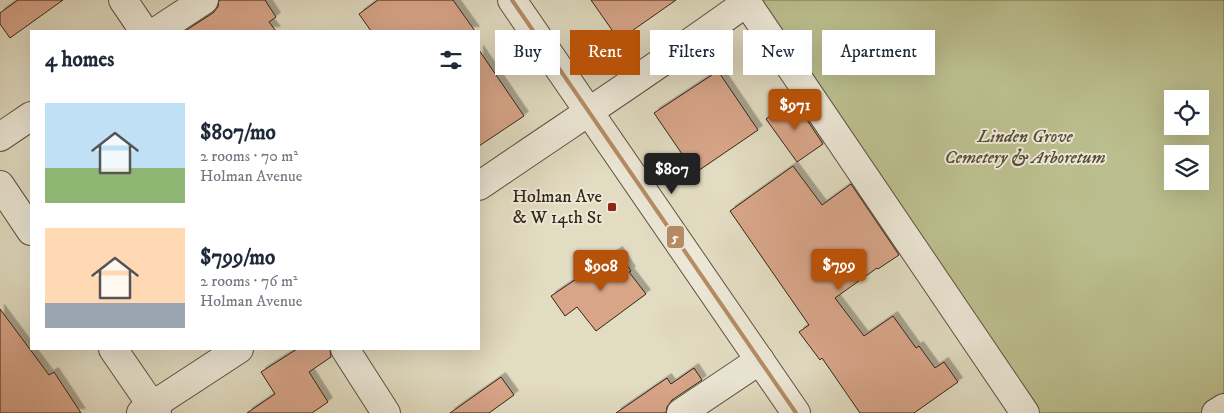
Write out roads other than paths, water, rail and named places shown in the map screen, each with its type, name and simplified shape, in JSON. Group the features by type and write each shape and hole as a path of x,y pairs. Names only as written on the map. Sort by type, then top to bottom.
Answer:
{"street":[{"path":"123,0 143,30"},
{"path":"159,30 204,0"},
{"path":"512,0 796,413"},
{"path":"480,185 588,111 682,50 746,1 1025,413"},
{"path":"0,137 30,117"},
{"path":"0,186 30,230"},
{"path":"114,350 150,411 238,350"},
{"path":"346,350 386,413"},
{"path":"681,413 760,360"},
{"path":"1216,413 1224,408"}],"place":[{"name":"Holman Ave & W 14th St","path":"612,207"}],"park label":[{"name":"Linden Grove Cemetery & Arboretum","path":"1025,147"}]}
